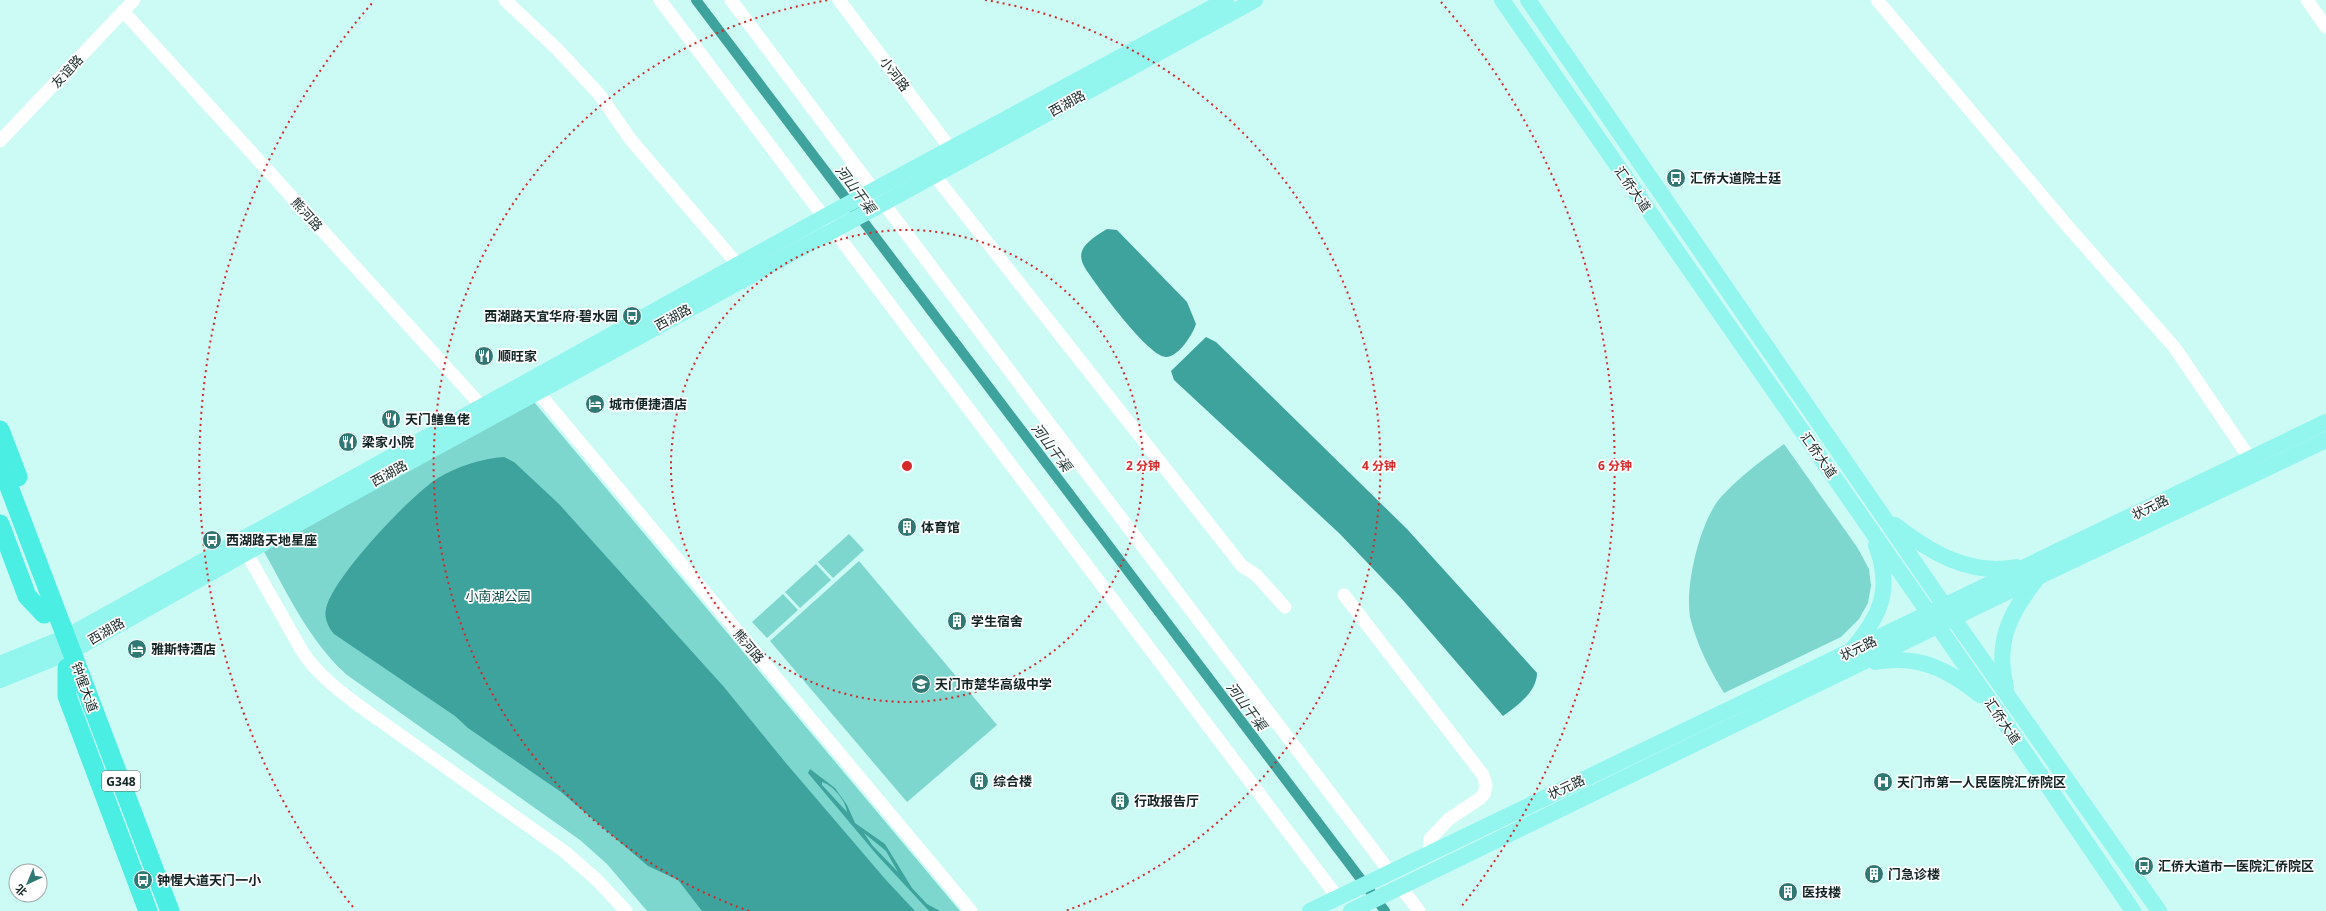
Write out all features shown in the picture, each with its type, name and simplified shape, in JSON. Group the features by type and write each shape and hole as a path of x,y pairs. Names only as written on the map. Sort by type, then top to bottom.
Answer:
{"highway":[{"path":"0,430 56,578 50,611 26,596 0,524"},
{"name":"钟惺大道","path":"0,463 50,611 159,911"},
{"name":"钟惺大道","path":"0,497 50,611"},
{"name":"钟惺大道","path":"66,654 170,911"},
{"path":"66,654 67,696 148,911"},
{"path":"66,654 94,683 180,911"}],"main road":[{"name":"西湖路","path":"877,198 950,148 1226,0"},
{"name":"西湖路","path":"877,198 935,176 1255,0"},
{"name":"汇侨大道","path":"1502,0 1934,620 2133,911"},
{"name":"汇侨大道","path":"1528,0 1949,612 2159,911"},
{"path":"832,222 877,198"},
{"name":"西湖路","path":"533,386 738,265 832,222"},
{"name":"西湖路","path":"0,664 66,654 486,412 832,222"},
{"name":"西湖路","path":"0,680 66,654 246,552 486,412"},
{"name":"状元路","path":"1341,896 1429,852 1934,620 2035,570 2250,459 2326,422"},
{"name":"状元路","path":"2035,570 2326,440"},
{"path":"1883,516 1919,543 1954,562 1986,569 2035,570 2019,601 2006,632 2002,670 2008,694"},
{"path":"1869,527 1884,570 1885,586 1882,601 1876,615 1854,658 1909,660 1922,663 1951,674 1992,704"},
{"name":"状元路","path":"1353,910 1854,658"},
{"path":"1992,704 1987,693 1990,686 1994,684 1999,686 2008,694"},
{"path":"1310,911 1341,896"}],"street":[{"name":"友谊路","path":"0,141 134,0"},
{"path":"505,0 557,49 599,94 631,140 738,265"},
{"path":"660,0 832,222 1341,896"},
{"path":"731,0 877,198 1390,872"},
{"name":"小河路","path":"839,0 950,148"},
{"path":"1877,0 2070,229 2175,348 2250,459"},
{"path":"2307,0 2326,27"},
{"name":"熊河路","path":"123,11 486,412"},
{"path":"935,176 1242,566 1256,575 1285,607"},
{"name":"熊河路","path":"533,386 971,911"},
{"path":"246,552 309,662 331,684 358,706 565,852 597,880 626,911"},
{"path":"1344,595 1483,775 1486,785 1484,794 1449,819 1430,839 1429,852"},
{"path":"1399,887 1418,911"}],"green space":[{"name":"小南湖公园","path":"534,402 960,911 647,911 607,864 580,840 347,675 321,647 300,616 263,550"},
{"path":"1784,444 1857,547 1869,569 1871,586 1868,603 1859,619 1841,637 1724,693 1705,658 1691,621 1689,592 1695,556 1706,522 1713,508 1721,497 1743,476"},
{"path":"849,534 864,550 833,578 818,562"},
{"path":"859,561 997,725 907,802 770,641"},
{"path":"816,564 831,580 800,608 785,592"},
{"path":"783,594 798,610 767,638 752,622"}],"shaded area":[{"path":"1107,229 1117,230 1187,302 1196,324 1185,344 1172,356 1167,357 1160,355 1140,338 1107,299 1085,267 1081,259 1081,255 1086,244"},
{"path":"1206,337 1216,342 1407,529 1537,673 1534,686 1526,698 1515,708 1503,716 1401,598 1340,534 1174,380 1171,371"},
{"name":"小南湖公园","path":"504,457 514,462 559,504 724,687 785,762 886,880 915,911 702,911 678,880 648,866 561,792 468,728 455,716 334,634 326,619 326,609 331,595 357,559 392,519 426,487 445,474 479,461"},
{"path":"810,769 835,788 847,805 855,823 885,844 912,888 927,904 940,911 929,911 877,855 808,773","holes":["822,782 830,786 842,798 847,812 822,785","864,833 886,851 898,872 872,845"]}],"waterway":[{"name":"河山干渠","path":"696,0 1385,911"}],"place":[{"name":"汇侨大道院士廷","path":"1676,178"},
{"name":"西湖路天宜华府·碧水园","path":"632,316"},
{"name":"顺旺家","path":"484,356"},
{"name":"城市便捷酒店","path":"595,404"},
{"name":"天门鳝鱼佬","path":"391,419"},
{"name":"梁家小院","path":"348,442"},
{"name":"体育馆","path":"907,527"},
{"name":"西湖路天地星座","path":"212,540"},
{"name":"学生宿舍","path":"957,621"},
{"name":"雅斯特酒店","path":"137,649"},
{"name":"天门市楚华高级中学","path":"921,684"},
{"name":"综合楼","path":"979,781"},
{"name":"天门市第一人民医院汇侨院区","path":"1883,782"},
{"name":"行政报告厅","path":"1120,801"},
{"name":"汇侨大道市一医院汇侨院区","path":"2144,866"},
{"name":"门急诊楼","path":"1874,874"},
{"name":"钟惺大道天门一小","path":"143,880"},
{"name":"医技楼","path":"1788,892"}]}
